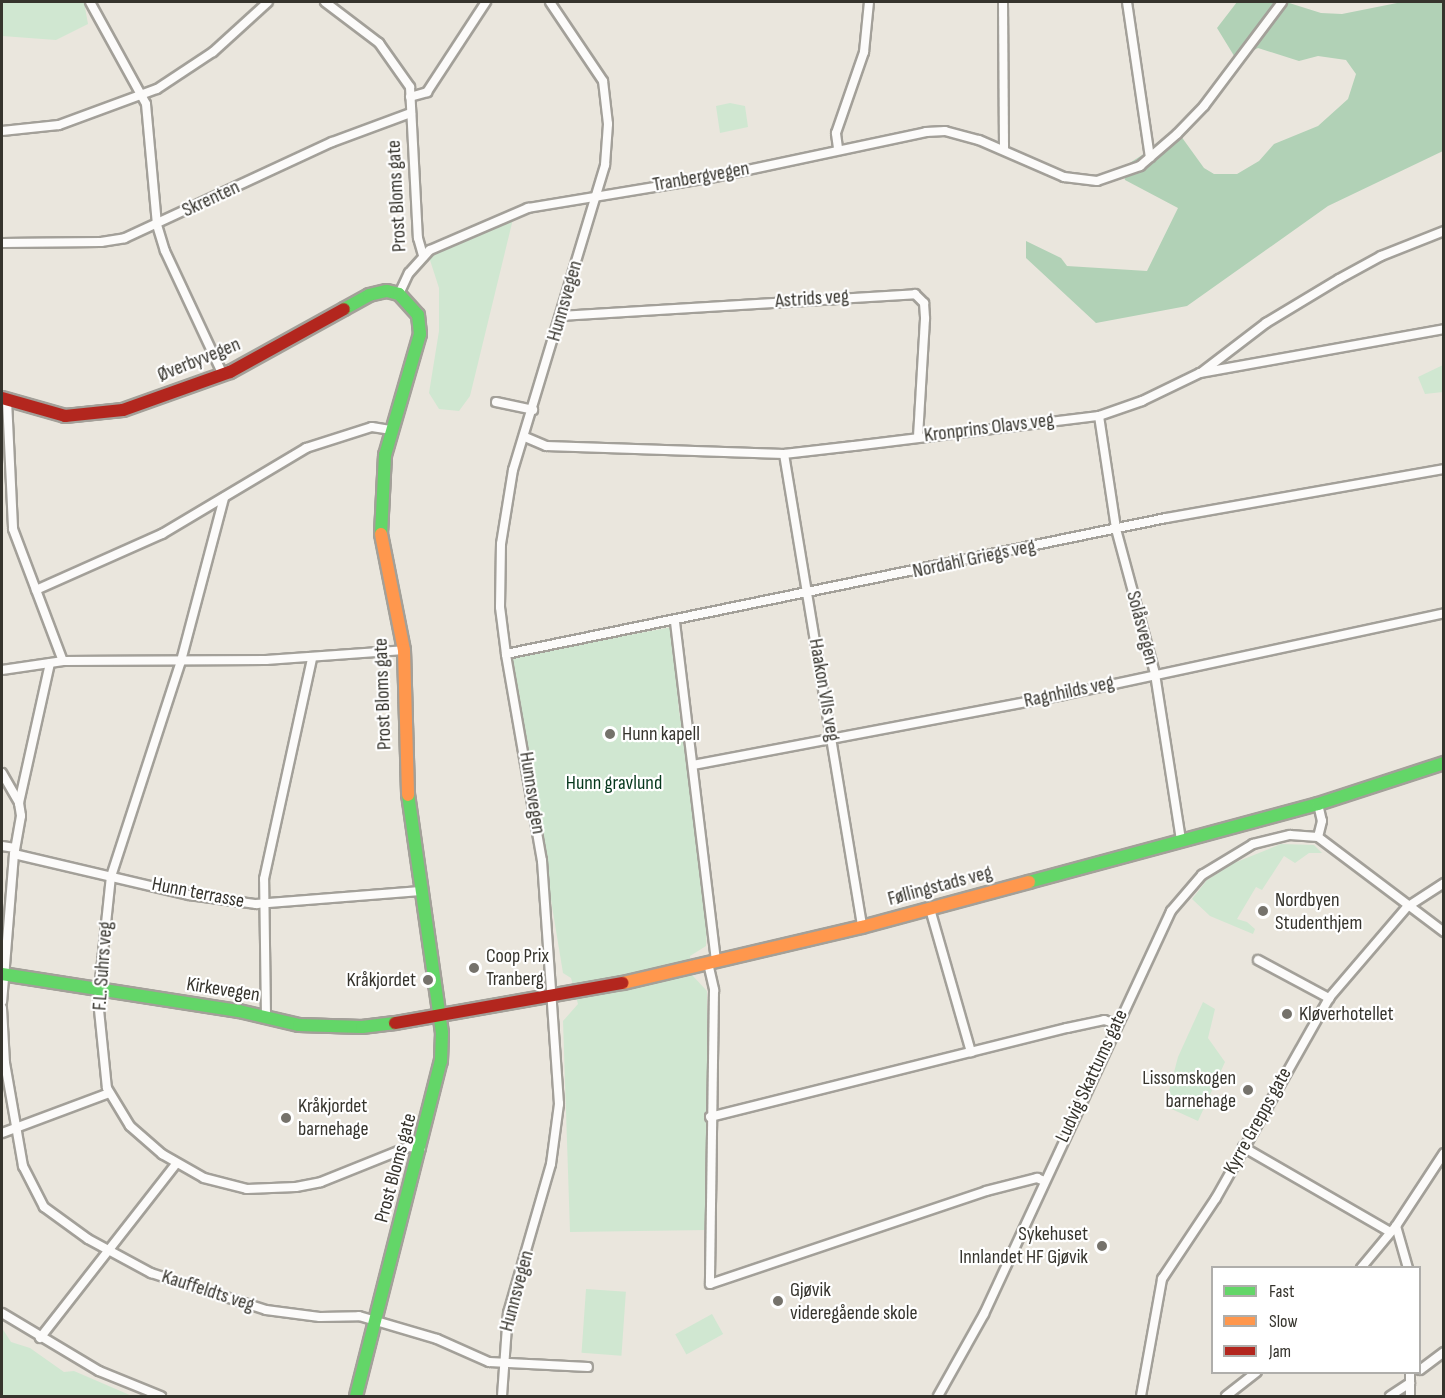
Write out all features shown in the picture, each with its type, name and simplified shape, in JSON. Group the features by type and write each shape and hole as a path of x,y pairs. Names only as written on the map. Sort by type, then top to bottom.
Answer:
{"main road":[{"name":"Øverbyvegen","path":"4,399 48,413 91,416 123,410 223,375 369,294 387,291 399,294"},
{"name":"Prost Bloms gate","path":"356,1396 421,1148 441,1061 439,1017 404,770 404,650 380,523 381,478 420,327 414,306 399,294"},
{"name":"Føllingstads veg","path":"439,1017 553,997 862,927 1318,804 1443,763"},
{"name":"Kirkevegen","path":"2,974 266,1016 299,1025 331,1027 439,1017"}],"street":[{"path":"90,2 146,104 157,225 165,251 223,375"},
{"path":"2,131 59,125 142,94 213,52 268,2"},
{"name":"Prost Bloms gate","path":"325,2 379,43 410,87 418,238 423,256 399,294"},
{"path":"410,97 427,92 486,2"},
{"name":"Hunnsvegen","path":"502,1396 508,1314 544,1192 559,1115 543,861 506,654 500,607 501,544 513,470 525,437 605,165 607,99 592,60 553,2"},
{"path":"838,148 836,133 864,52 869,2"},
{"path":"1003,2 1004,149"},
{"path":"1127,2 1150,157"},
{"name":"Tranbergvegen","path":"423,256 436,246 528,208 710,178 838,148 945,131 1004,149 1064,177 1097,181 1140,166 1204,106 1282,2"},
{"name":"Skrenten","path":"2,243 101,242 157,225 332,142 411,113"},
{"path":"1200,373 1266,323 1339,279 1381,256 1443,231"},
{"name":"Astrids veg","path":"560,316 915,294 924,303 925,319 918,438"},
{"name":"Kronprins Olavs veg","path":"525,437 546,446 784,454 1099,416 1142,401 1200,373 1443,328"},
{"path":"4,399 6,508 63,661"},
{"path":"496,402 533,410"},
{"name":"Solåsvegen","path":"1099,416 1116,529 1155,674 1181,840"},
{"path":"36,590 162,534 299,452 330,438 372,427 392,430"},
{"name":"Haakon VIIs veg","path":"784,454 862,927"},
{"name":"Nordahl Griegs veg","path":"506,654 675,622 1116,529 1443,469"},
{"name":"F.L. Suhrs veg","path":"224,498 181,662 111,876 99,990 102,1063 109,1092 130,1126 176,1164 220,1184 274,1189 321,1182 399,1150 421,1148"},
{"name":"Ragnhilds veg","path":"693,765 1155,674 1443,613"},
{"path":"675,622 693,765 714,990 710,1116 710,1284 986,1191 1037,1178 1044,1181"},
{"path":"2,670 63,661 181,662 312,658 404,650"},
{"path":"266,1016 264,879 312,658"},
{"path":"19,803 50,663"},
{"path":"2,773 19,803 21,816 2,974 2,1002"},
{"path":"1318,804 1322,821 1318,837 1407,907 1443,932"},
{"name":"Ludvig Skattums gate","path":"938,1396 972,1338 1166,919 1202,875 1270,838 1318,837"},
{"name":"Hunn terrasse","path":"2,846 111,876 221,901 265,904 420,891"},
{"name":"Kyrre Grepps gate","path":"1141,1396 1162,1279 1216,1198 1329,998 1407,907 1443,883"},
{"path":"930,909 971,1052"},
{"path":"1258,960 1329,998"},
{"name":"Kauffeldts veg","path":"2,1008 5,1063 23,1166 44,1207 107,1250 160,1276 266,1310 376,1320 437,1339 489,1362 588,1367"},
{"path":"710,1116 1104,1020 1117,1024"},
{"path":"2,1133 109,1092"},
{"path":"1243,1147 1393,1229 1407,1266"},
{"path":"1363,1266 1393,1229 1443,1153"},
{"path":"40,1338 176,1164"},
{"path":"2,1313 40,1338 99,1371 161,1396"},
{"path":"1421,1368 1443,1352"},
{"path":"1226,1396 1254,1374"},
{"path":"1390,1396 1411,1376"},
{"path":"1410,1396 1411,1376"}],"green space":[{"path":"2,2 84,2 88,24 56,40 2,36"},
{"path":"1237,2 1286,2 1321,13 1342,14 1402,2 1443,2 1443,151 1328,206 1187,306 1096,323 1026,258 1026,241 1061,258 1067,266 1147,271 1178,208 1125,180 1122,168 1178,132 1204,168 1214,174 1237,174 1259,161 1274,144 1318,126 1348,99 1356,74 1346,60 1318,56 1299,61 1258,48 1236,59 1217,28"},
{"path":"730,103 745,106 748,127 720,133 716,106"},
{"path":"513,219 470,396 459,411 439,409 429,393 439,331 439,288 429,257"},
{"path":"1443,365 1443,392 1425,394 1418,377"},
{"name":"Hunn gravlund","path":"672,627 679,712 692,773 707,927 706,946 690,956 692,975 707,991 707,1230 570,1232 563,1021 578,1004 571,978 563,973 511,657"},
{"path":"1281,844 1314,845 1322,853 1309,853 1295,863 1284,856 1262,890 1256,887 1237,919 1247,922 1255,929 1253,934 1210,916 1192,899 1207,880 1234,863"},
{"path":"1203,1002 1215,1009 1208,1038 1225,1062 1198,1121 1165,1106 1178,1057"},
{"path":"586,1289 626,1292 621,1356 582,1353"},
{"path":"712,1314 723,1334 686,1354 675,1334"},
{"path":"2,1328 11,1342 30,1348 64,1372 74,1371 132,1396 2,1396"}],"traffic: fast":[{"path":"344,309 369,295 387,291 399,294 418,315 420,334 385,455 381,534"},
{"path":"1029,882 1318,804 1444,763"},
{"path":"356,1396 441,1061 442,1033 408,795"},
{"path":"2,974 239,1011 299,1025 362,1027 395,1023"}],"traffic: slow":[{"path":"381,534 404,650 408,795"},
{"path":"623,983 862,927 1029,882"}],"traffic: jam":[{"path":"2,398 65,416 123,410 230,372 344,309"},
{"path":"395,1023 623,983"}],"place":[{"name":"Hunn kapell","path":"610,734"},
{"name":"Nordbyen Studenthjem","path":"1263,911"},
{"name":"Coop Prix Tranberg","path":"474,968"},
{"name":"Kråkjordet","path":"428,980"},
{"name":"Kløverhotellet","path":"1287,1014"},
{"name":"Lissomskogen barnehage","path":"1248,1090"},
{"name":"Kråkjordet barnehage","path":"286,1118"},
{"name":"Sykehuset Innlandet HF Gjøvik","path":"1102,1246"},
{"name":"Gjøvik videregående skole","path":"778,1301"}]}
